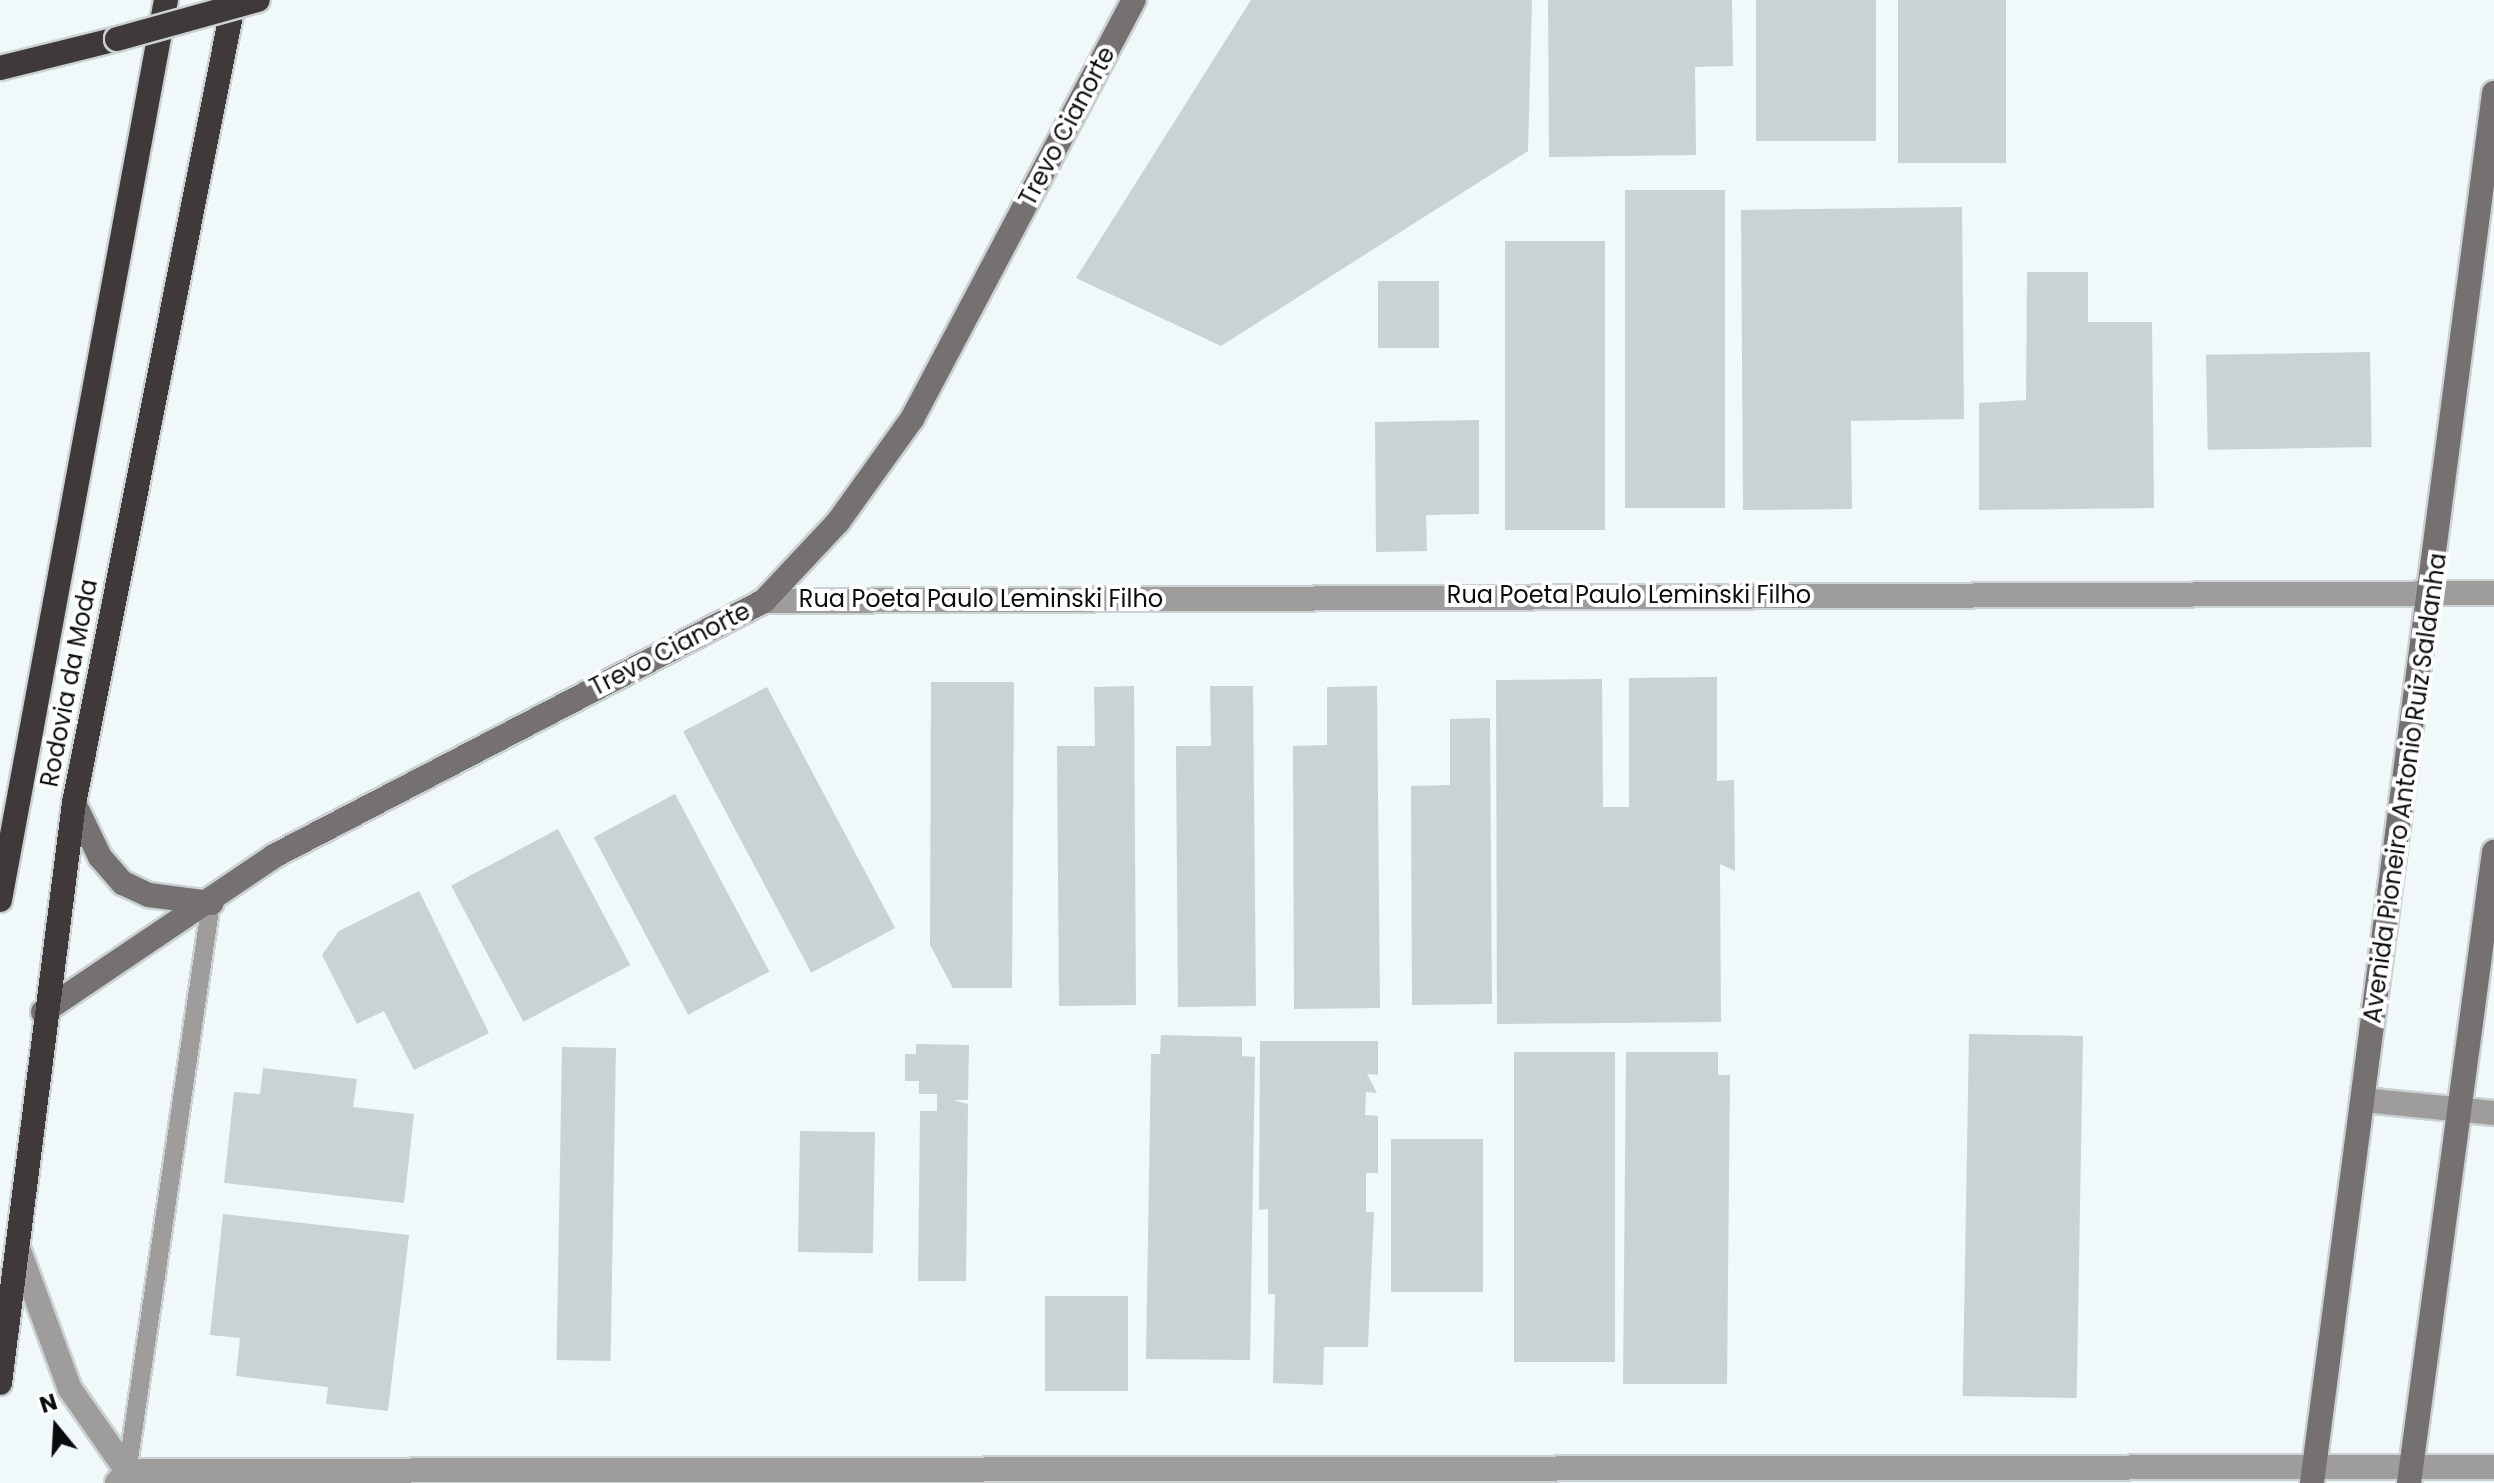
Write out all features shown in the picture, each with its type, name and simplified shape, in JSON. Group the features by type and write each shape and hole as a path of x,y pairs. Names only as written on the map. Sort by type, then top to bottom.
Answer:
{"highway":[{"name":"Rodovia da Moda","path":"0,900 166,0"},
{"name":"Rodovia da Moda","path":"0,1383 43,1012 74,803 234,0"},
{"path":"0,68 258,0"}],"street":[{"name":"Trevo Cianorte","path":"43,1012 211,903 274,856 359,808 764,601 838,522 912,419 1134,0"},
{"name":"Avenida Pioneiro Antonio Ruiz Saldanha","path":"2313,1475 2432,590 2494,93"},
{"name":"Rua Poeta Paulo Leminski Filho","path":"764,601 2432,590 2494,593"},
{"path":"74,803 100,857 123,883 149,895 211,903"},
{"path":"2410,1475 2456,1113 2494,852"},
{"path":"2363,1100 2456,1113 2494,1113"},
{"path":"18,1248 70,1389 123,1479 2410,1475 2494,1467"}],"lane":[{"path":"123,1479 211,903"}],"building":[{"path":"1251,0 1532,0 1528,151 1221,346 1076,278"},
{"path":"1548,0 1732,0 1733,66 1695,67 1696,155 1549,157"},
{"path":"1756,0 1876,0 1876,141 1756,141"},
{"path":"1898,0 2006,0 2006,163 1898,163"},
{"path":"1625,190 1725,190 1725,508 1625,508"},
{"path":"1962,207 1964,419 1851,421 1852,509 1743,510 1741,210"},
{"path":"1505,241 1605,241 1605,530 1505,530"},
{"path":"2027,272 2088,272 2088,322 2152,322 2154,508 1979,510 1979,403 2026,400"},
{"path":"1378,281 1439,281 1439,348 1378,348"},
{"path":"2370,352 2372,447 2208,450 2206,355"},
{"path":"1479,420 1479,514 1426,515 1427,551 1376,552 1375,422"},
{"path":"1717,677 1717,781 1734,780 1735,871 1720,864 1721,1022 1497,1024 1496,680 1602,679 1603,807 1629,807 1629,678"},
{"path":"931,682 1014,682 1012,988 953,988 930,945"},
{"path":"1134,686 1136,1005 1059,1006 1057,746 1095,746 1094,687"},
{"path":"1210,686 1253,686 1256,1006 1178,1007 1176,746 1211,746"},
{"path":"1377,686 1380,1008 1294,1009 1293,746 1327,745 1327,687"},
{"path":"767,687 895,928 811,973 683,732"},
{"path":"1490,718 1492,1004 1412,1005 1411,786 1450,785 1450,719"},
{"path":"675,794 769,971 688,1015 594,837"},
{"path":"558,829 630,965 523,1022 451,886"},
{"path":"419,891 489,1033 414,1070 384,1011 357,1024 322,955 339,931"},
{"path":"1969,1034 2083,1036 2077,1398 1963,1396"},
{"path":"1161,1035 1242,1037 1242,1056 1255,1057 1250,1360 1146,1359 1151,1054 1160,1054"},
{"path":"1260,1041 1378,1041 1378,1075 1367,1074 1377,1093 1366,1092 1365,1115 1378,1116 1378,1173 1366,1173 1366,1212 1374,1212 1368,1347 1324,1347 1323,1385 1273,1383 1275,1294 1268,1294 1268,1209 1259,1210"},
{"path":"916,1044 969,1045 968,1100 953,1100 968,1104 966,1281 918,1281 920,1111 937,1111 937,1094 919,1094 919,1081 905,1081 905,1054 916,1054"},
{"path":"562,1047 616,1048 611,1361 557,1360"},
{"path":"1514,1052 1615,1052 1615,1362 1514,1362"},
{"path":"1626,1052 1718,1052 1718,1075 1730,1075 1727,1384 1623,1384"},
{"path":"263,1068 357,1079 353,1107 414,1114 404,1203 224,1183 234,1092 260,1094"},
{"path":"800,1131 875,1132 873,1253 798,1252"},
{"path":"1391,1139 1483,1139 1483,1292 1391,1292"},
{"path":"223,1214 409,1235 388,1411 326,1404 328,1387 236,1376 240,1338 210,1335"},
{"path":"1045,1296 1128,1296 1128,1391 1045,1391"}]}
